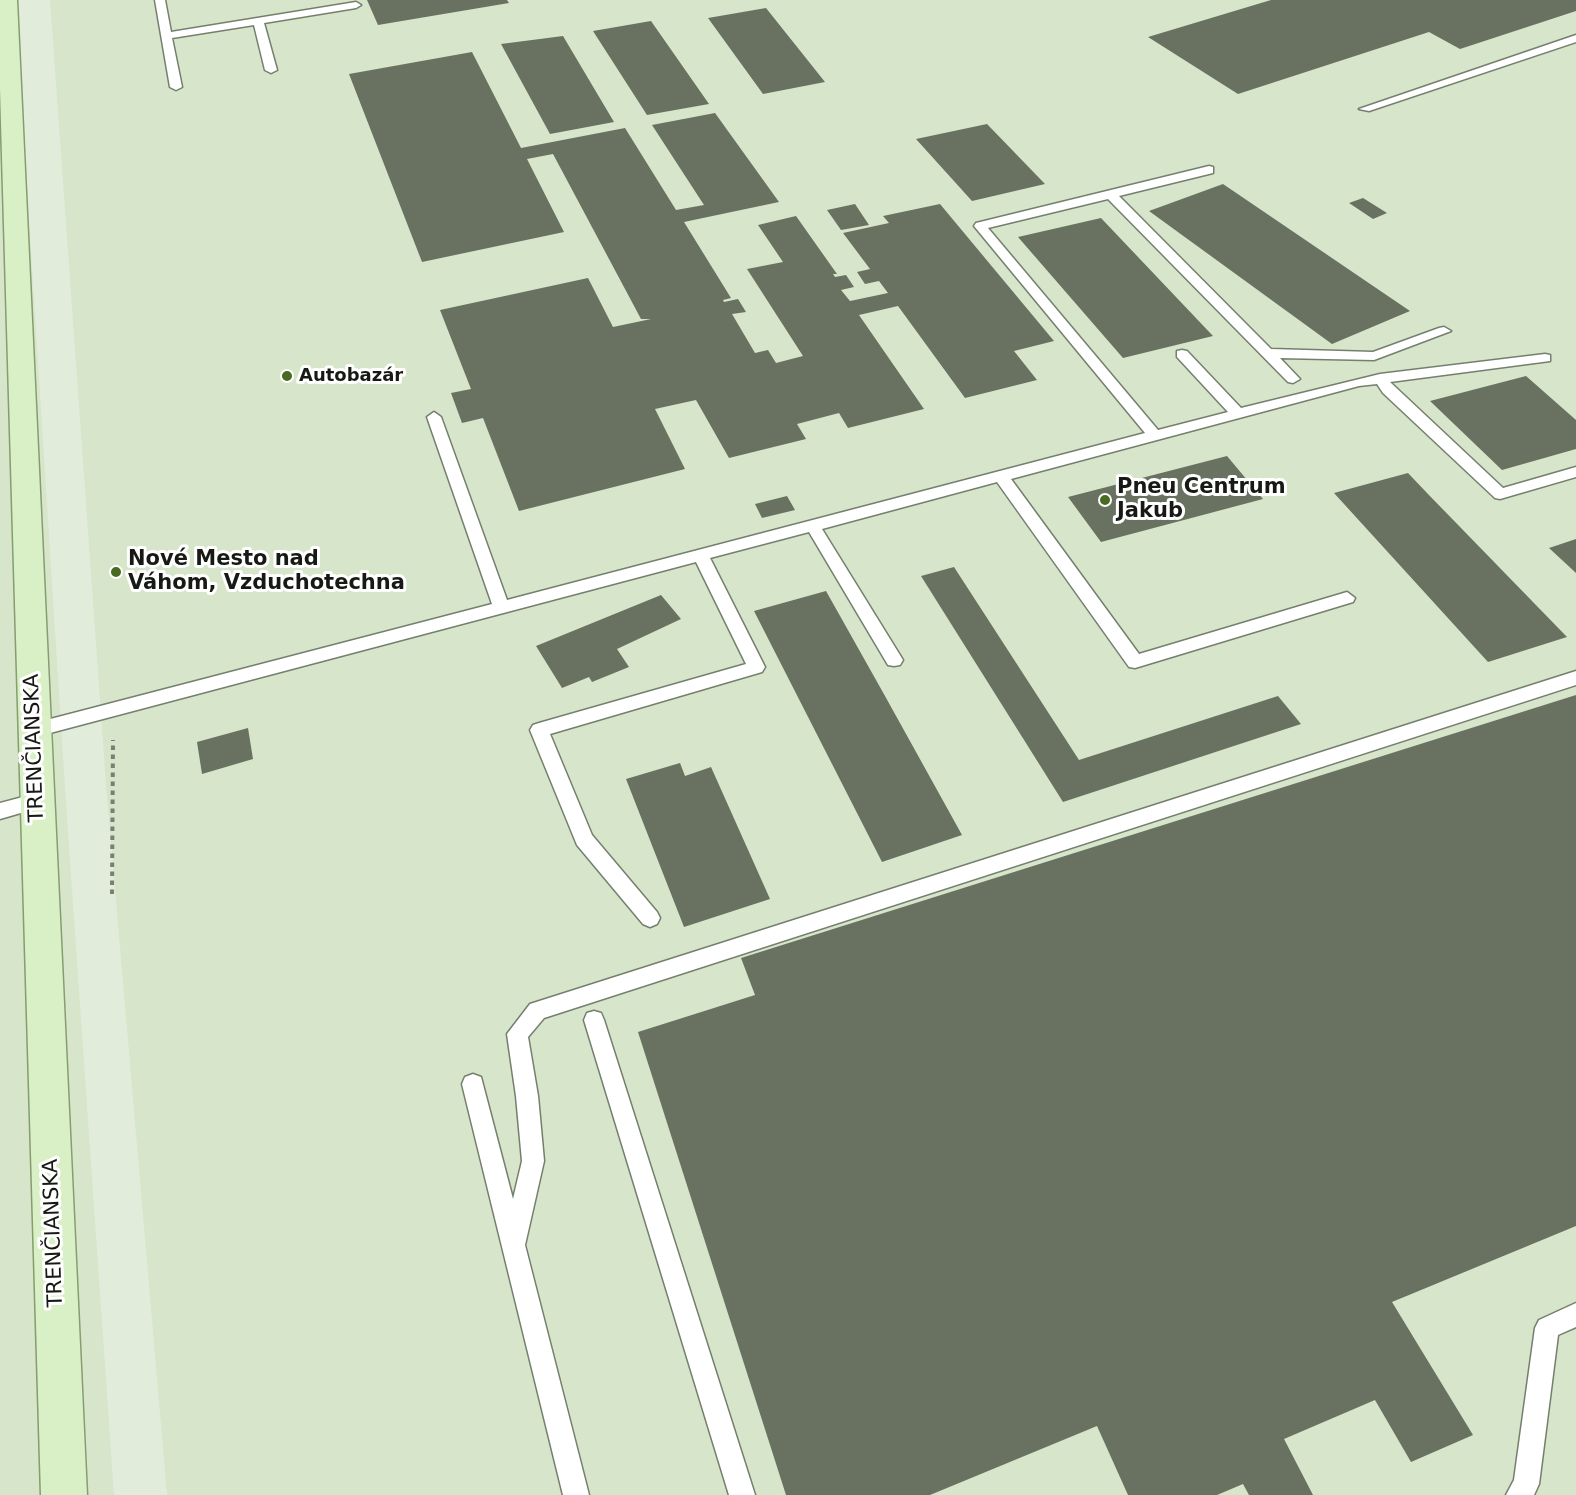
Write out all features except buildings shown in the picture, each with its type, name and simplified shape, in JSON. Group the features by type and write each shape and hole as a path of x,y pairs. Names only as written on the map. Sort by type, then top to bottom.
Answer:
{"main road":[{"name":"TRENČIANSKA","path":"8,0 64,1495"}],"lane":[{"path":"160,0 176,87"},
{"path":"167,36 356,5"},
{"path":"258,21 271,70"},
{"path":"1365,109 1576,38"},
{"path":"1155,436 980,226 1209,170"},
{"path":"1110,194 1293,378"},
{"path":"1268,353 1374,356 1444,331"},
{"path":"1182,354 1238,414"},
{"path":"35,730 1380,378 1545,358"},
{"path":"1380,378 1388,390 1500,494 1576,472"},
{"path":"434,417 502,608"},
{"path":"1001,476 1135,662 1347,598"},
{"path":"813,526 894,660"},
{"path":"650,918 584,839 539,730 756,668 700,555"},
{"path":"514,1244 533,1161 528,1096 517,1034 537,1011 1576,678"},
{"path":"0,811 38,801"},
{"path":"594,1020 742,1495"},
{"path":"473,1084 576,1495"},
{"path":"1519,1495 1526,1484 1547,1328 1576,1315"}],"path":[{"path":"112,894 113,710"}],"shaded area":[{"path":"0,0 15,0 66,803 114,1495 0,1495"},
{"path":"50,0 1576,0 1576,1495 167,1495 106,784"}],"place":[{"name":"Autobazár","path":"287,376"},
{"name":"Pneu Centrum Jakub","path":"1105,500"},
{"name":"Nové Mesto nad Váhom, Vzduchotechna","path":"116,572"}]}
